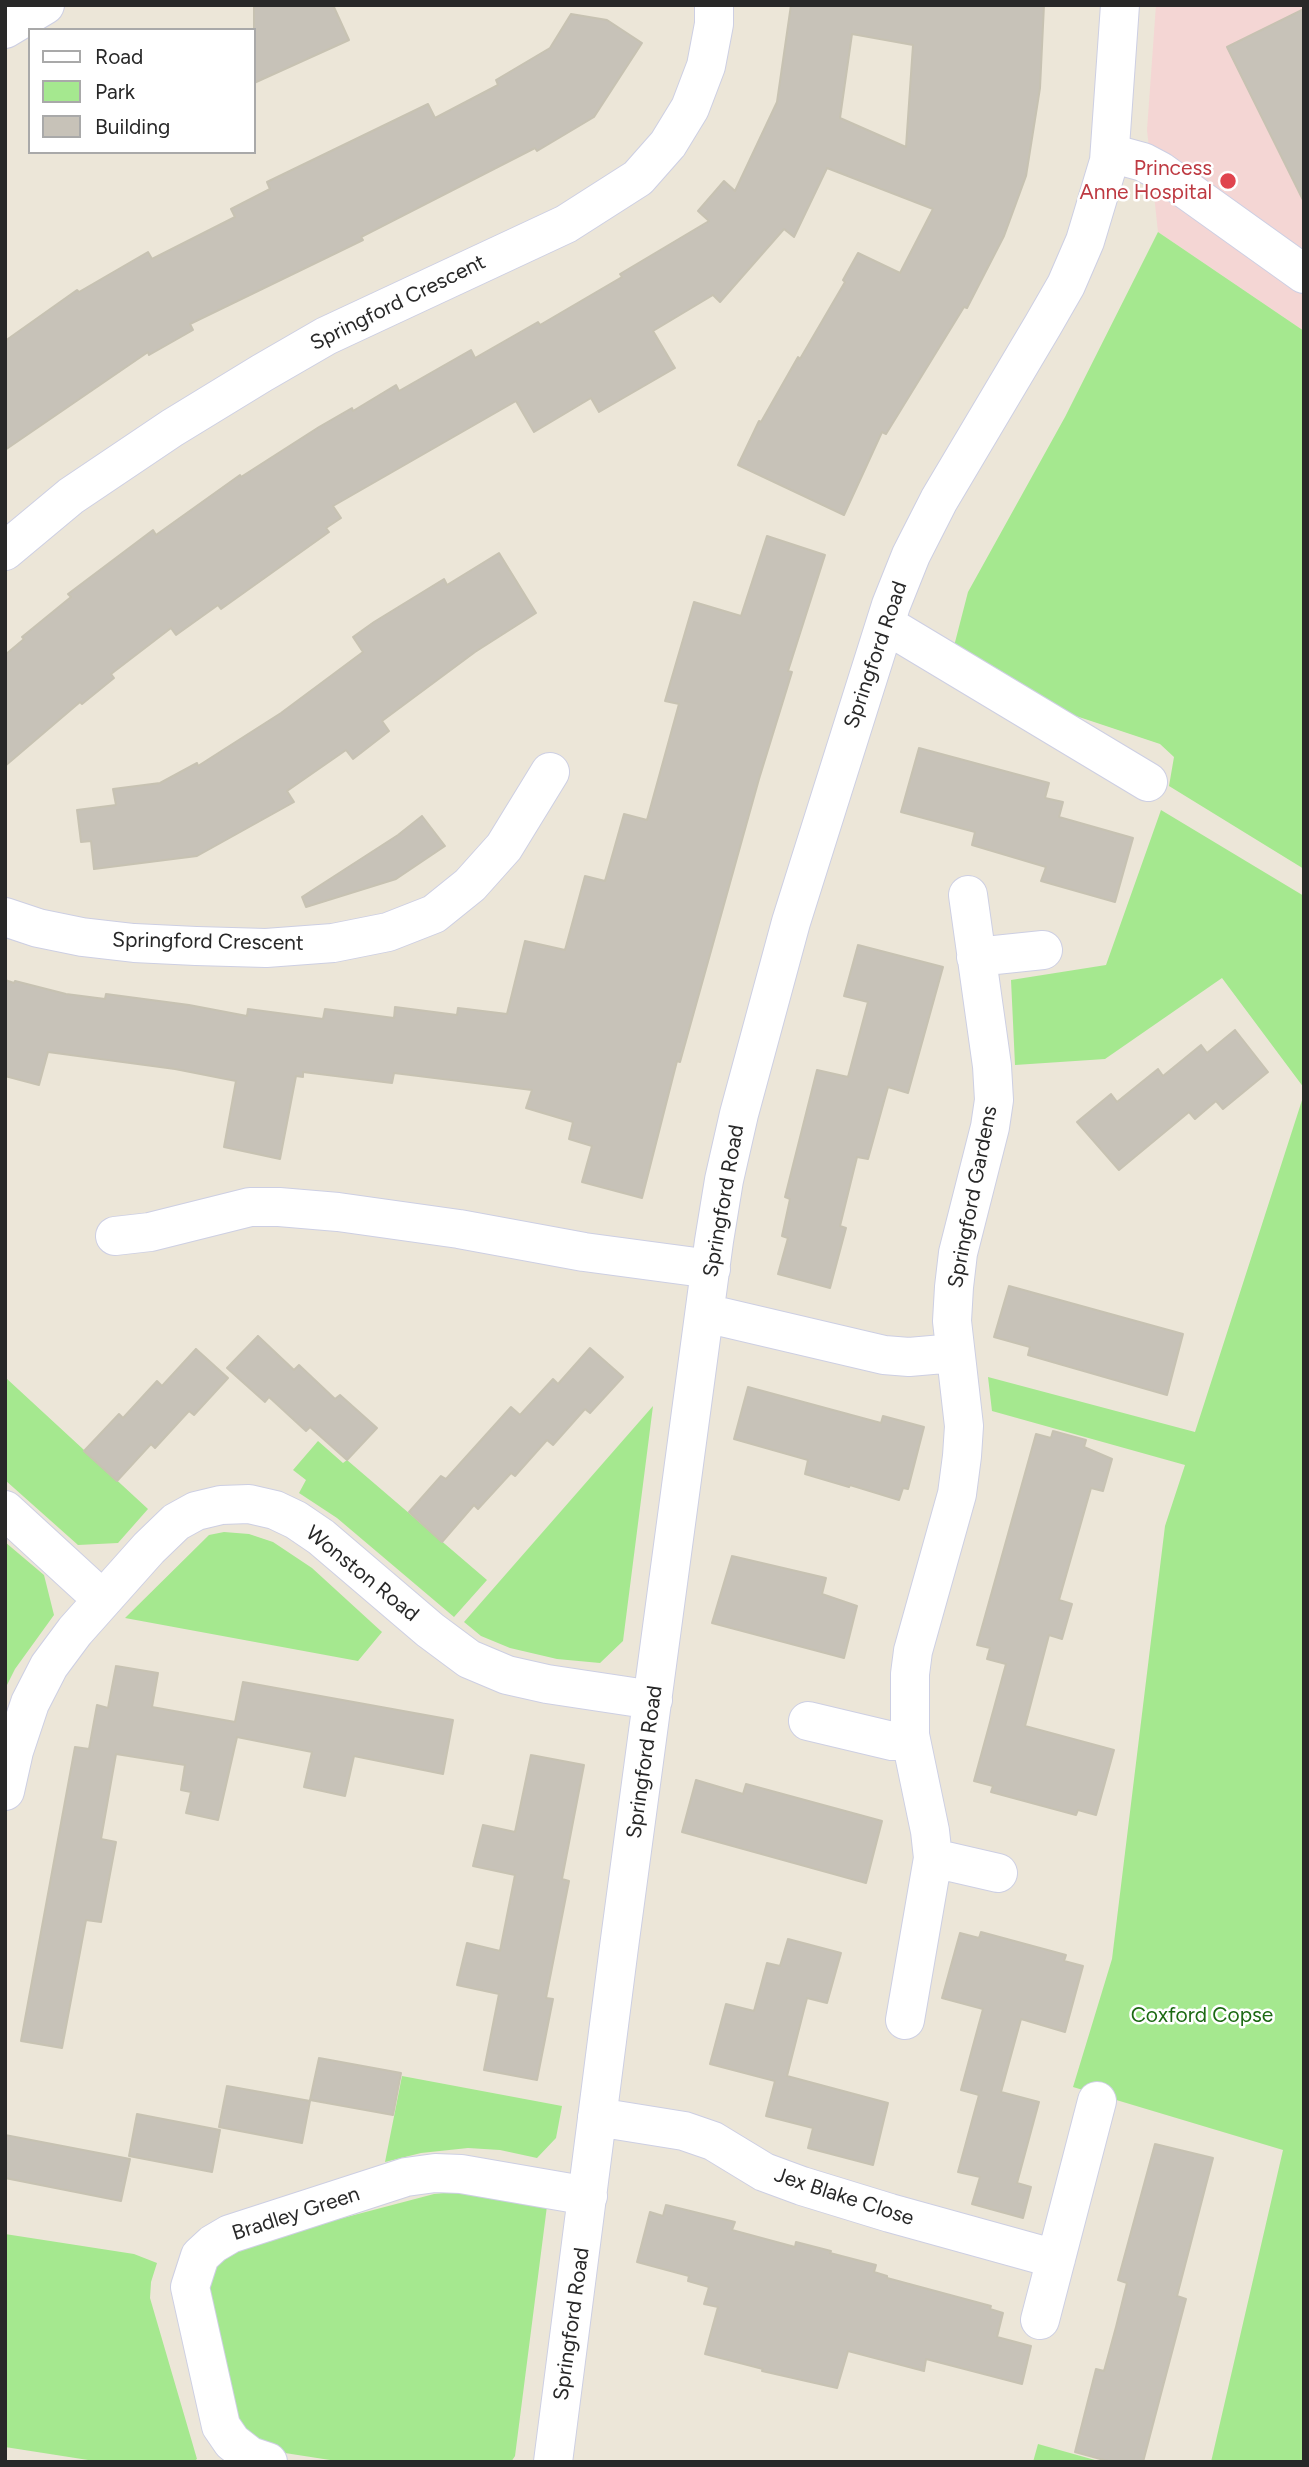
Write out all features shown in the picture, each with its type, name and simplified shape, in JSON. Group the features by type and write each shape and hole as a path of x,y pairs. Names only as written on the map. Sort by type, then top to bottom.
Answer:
{"street":[{"path":"5,29 45,5"},
{"name":"Springford Crescent","path":"5,551 71,496 172,428 262,373 338,330 566,224 638,178 668,144 690,108 706,66 714,24 714,5"},
{"name":"Springford Road","path":"553,2462 724,1180 753,1063 809,862 885,624 911,555 939,500 1066,285 1085,241 1110,153 1120,5"},
{"path":"1110,153 1143,162 1160,171 1304,274"},
{"path":"885,624 1148,782"},
{"name":"Springford Crescent","path":"5,917 38,928 82,937 196,946 266,947 334,943 388,932 434,914 470,885 503,847 550,772"},
{"name":"Springford Gardens","path":"905,2020 933,1858 911,1740 908,1702 913,1651 957,1494 964,1426 952,1321 954,1287 958,1253 990,1127 994,1100 992,1066 968,895"},
{"path":"976,957 1043,950"},
{"path":"115,1237 150,1232 250,1207 279,1207 459,1229 584,1252 711,1269"},
{"path":"705,1313 884,1355 909,1357 956,1353"},
{"name":"Wonston Road","path":"5,1791 14,1751 30,1703 49,1666 75,1631 176,1522 196,1511 221,1505 249,1504 275,1510 321,1536 430,1630 469,1659 507,1675 547,1684 653,1700"},
{"path":"5,1510 102,1599"},
{"path":"808,1721 883,1739 911,1740"},
{"path":"933,1858 998,1873"},
{"path":"1040,2320 1097,2101"},
{"name":"Jex Blake Close","path":"597,2117 684,2131 713,2141 764,2172 802,2186 1056,2259"},
{"name":"Bradley Green","path":"268,2462 250,2456 232,2442 221,2426 190,2287 200,2256 213,2244 230,2234 407,2177 435,2173 461,2174 588,2196"}],"shaded area":[{"name":"Princess Anne Hospital","path":"1156,5 1304,5 1304,331 1158,232 1147,130"}],"green space":[{"path":"1158,232 1304,331 1304,869 1169,786 1174,757 1160,744 1046,706 953,650 968,592 1065,417"},
{"path":"1161,810 1304,896 1304,1088 1222,978 1105,1059 1015,1065 1011,980 1106,965"},
{"name":"Coxford Copse","path":"1304,1094 1304,2462 1211,2462 1283,2150 1073,2087 1112,1959 1165,1526 1185,1465 992,1411 988,1377 1195,1432"},
{"path":"6,1378 148,1509 118,1543 78,1545 5,1480"},
{"path":"653,1406 623,1641 600,1663 557,1659 510,1648 481,1636 464,1622"},
{"path":"318,1441 343,1463 347,1460 487,1580 454,1617 337,1518 299,1493 306,1480 293,1470"},
{"path":"224,1532 249,1534 273,1542 312,1568 382,1632 358,1661 125,1618 209,1535"},
{"path":"5,1542 44,1575 54,1615 15,1669 5,1689"},
{"path":"402,2076 562,2106 556,2138 537,2158 500,2150 468,2148 421,2153 385,2162"},
{"path":"463,2191 547,2206 515,2456 511,2462 343,2462 272,2451 240,2427 206,2294 221,2260 248,2243 434,2194"},
{"path":"5,2234 134,2254 157,2263 151,2282 150,2298 197,2459 193,2462 101,2462 5,2447"},
{"path":"1038,2444 1102,2462 1033,2462"}],"building":[{"path":"254,5 333,5 349,40 256,82"},
{"path":"791,5 1044,5 1040,88 1026,176 1004,236 967,308 964,307 886,434 882,432 844,515 738,465 759,421 761,422 798,357 800,359 845,282 843,280 858,253 900,273 933,209 827,168 794,237 784,229 720,302 713,295 653,331 675,368 599,412 591,398 534,432 516,401 333,506 341,518 326,528 329,532 221,609 218,605 176,635 171,628 111,674 114,678 82,704 80,702 5,766 5,655 24,639 22,637 71,597 68,594 153,530 156,535 240,475 241,477 319,427 352,408 353,411 396,385 399,391 471,350 475,358 538,322 540,325 709,221 698,211 724,181 735,191 777,102","holes":["852,34 913,45 906,147 840,118"]},
{"name":"Princess Anne Hospital","path":"1304,9 1304,202 1227,47"},
{"path":"571,14 607,20 642,43 594,117 537,151 535,148 361,237 363,240 190,324 193,330 149,355 148,352 5,450 5,341 77,290 79,292 148,252 152,259 235,217 231,209 270,189 267,182 428,104 435,118 498,85 496,80 550,48"},
{"path":"767,536 825,555 788,671 792,672 759,779 680,1062 677,1061 642,1198 582,1182 592,1146 569,1139 573,1122 526,1108 532,1090 394,1073 392,1083 303,1072 303,1077 296,1076 280,1159 224,1147 236,1081 175,1069 48,1052 39,1085 5,1076 5,980 66,994 105,999 106,994 247,1016 248,1009 323,1019 325,1009 394,1018 395,1007 457,1015 458,1008 507,1014 525,941 565,950 585,876 605,881 624,814 647,820 679,704 665,701 694,602 741,616"},
{"path":"499,553 536,613 475,652 382,721 389,731 353,759 346,750 287,791 294,802 197,856 94,869 91,841 81,842 77,810 116,805 113,789 160,783 197,763 198,766 281,713 363,652 353,637 374,622 444,579 447,585"},
{"path":"919,748 1049,783 1045,798 1063,802 1059,817 1133,838 1115,902 1041,881 1046,867 972,845 975,832 901,812"},
{"path":"422,816 445,846 396,879 306,907 302,897 398,835"},
{"path":"858,945 943,967 908,1093 888,1087 868,1159 857,1157 840,1226 846,1228 830,1288 778,1274 788,1238 782,1236 790,1199 785,1197 817,1070 848,1077 868,1002 844,996"},
{"path":"1235,1030 1268,1072 1223,1109 1216,1101 1195,1119 1189,1112 1119,1170 1077,1122 1111,1094 1117,1102 1158,1069 1163,1076 1201,1045 1207,1053"},
{"path":"1009,1286 1183,1334 1167,1395 1028,1355 1030,1347 994,1337"},
{"path":"258,1336 294,1370 299,1365 335,1399 340,1395 377,1428 347,1460 310,1427 306,1431 269,1397 265,1402 227,1368"},
{"path":"590,1348 623,1377 590,1413 585,1409 553,1445 547,1440 515,1476 511,1473 478,1509 474,1505 442,1542 409,1512 441,1476 446,1479 511,1407 520,1415 553,1379 558,1384"},
{"path":"196,1349 228,1378 194,1415 189,1411 155,1448 151,1444 117,1481 84,1451 119,1414 123,1418 157,1381 162,1386"},
{"path":"748,1387 881,1423 883,1416 924,1427 908,1489 903,1488 899,1500 850,1485 849,1487 805,1474 808,1460 734,1439"},
{"path":"1053,1431 1086,1440 1084,1447 1112,1459 1103,1491 1091,1488 1059,1600 1072,1604 1062,1639 1049,1635 1025,1726 1114,1750 1096,1815 1078,1810 1076,1815 991,1792 993,1786 974,1781 1006,1664 987,1659 990,1648 977,1645 1036,1434 1051,1438"},
{"path":"732,1556 826,1578 822,1594 857,1606 844,1658 712,1623"},
{"path":"116,1666 158,1673 152,1707 235,1722 243,1682 453,1720 443,1774 354,1756 345,1796 304,1787 312,1752 237,1737 218,1820 186,1813 191,1792 181,1790 185,1765 116,1754 101,1839 116,1842 101,1922 86,1920 62,2048 21,2041 75,1747 89,1749 97,1705 108,1708"},
{"path":"531,1755 584,1765 562,1879 569,1881 546,1998 553,1999 537,2080 484,2070 499,1994 457,1985 467,1943 500,1951 515,1875 473,1866 483,1825 515,1832"},
{"path":"696,1780 743,1794 746,1784 882,1821 866,1883 682,1832"},
{"path":"981,1932 1066,1955 1064,1961 1083,1966 1065,2032 1021,2019 1001,2092 1039,2102 1017,2183 1031,2187 1023,2218 972,2204 980,2177 958,2172 979,2095 961,2090 983,2009 942,1998 960,1933 979,1938"},
{"path":"788,1939 841,1953 827,2003 807,1998 787,2076 888,2103 873,2165 808,2148 813,2128 766,2116 775,2081 710,2064 726,2004 754,2011 767,1963 780,1966"},
{"path":"319,2058 401,2073 393,2115 310,2100"},
{"path":"227,2086 310,2101 302,2143 219,2127"},
{"path":"137,2114 220,2130 212,2172 129,2156"},
{"path":"5,2135 130,2159 121,2201 5,2178"},
{"path":"1155,2144 1213,2158 1177,2296 1186,2299 1143,2462 1111,2462 1075,2452 1096,2369 1104,2371 1116,2327 1127,2283 1118,2280"},
{"path":"666,2205 735,2222 732,2230 795,2247 796,2242 831,2251 830,2253 876,2265 874,2272 887,2278 991,2306 990,2309 1003,2313 997,2337 1031,2346 1022,2384 926,2359 924,2371 848,2351 837,2388 762,2371 763,2369 705,2354 718,2307 704,2304 709,2287 688,2281 689,2276 637,2262 650,2212 663,2216"}],"place":[{"name":"Princess Anne Hospital","path":"1228,181"}]}
